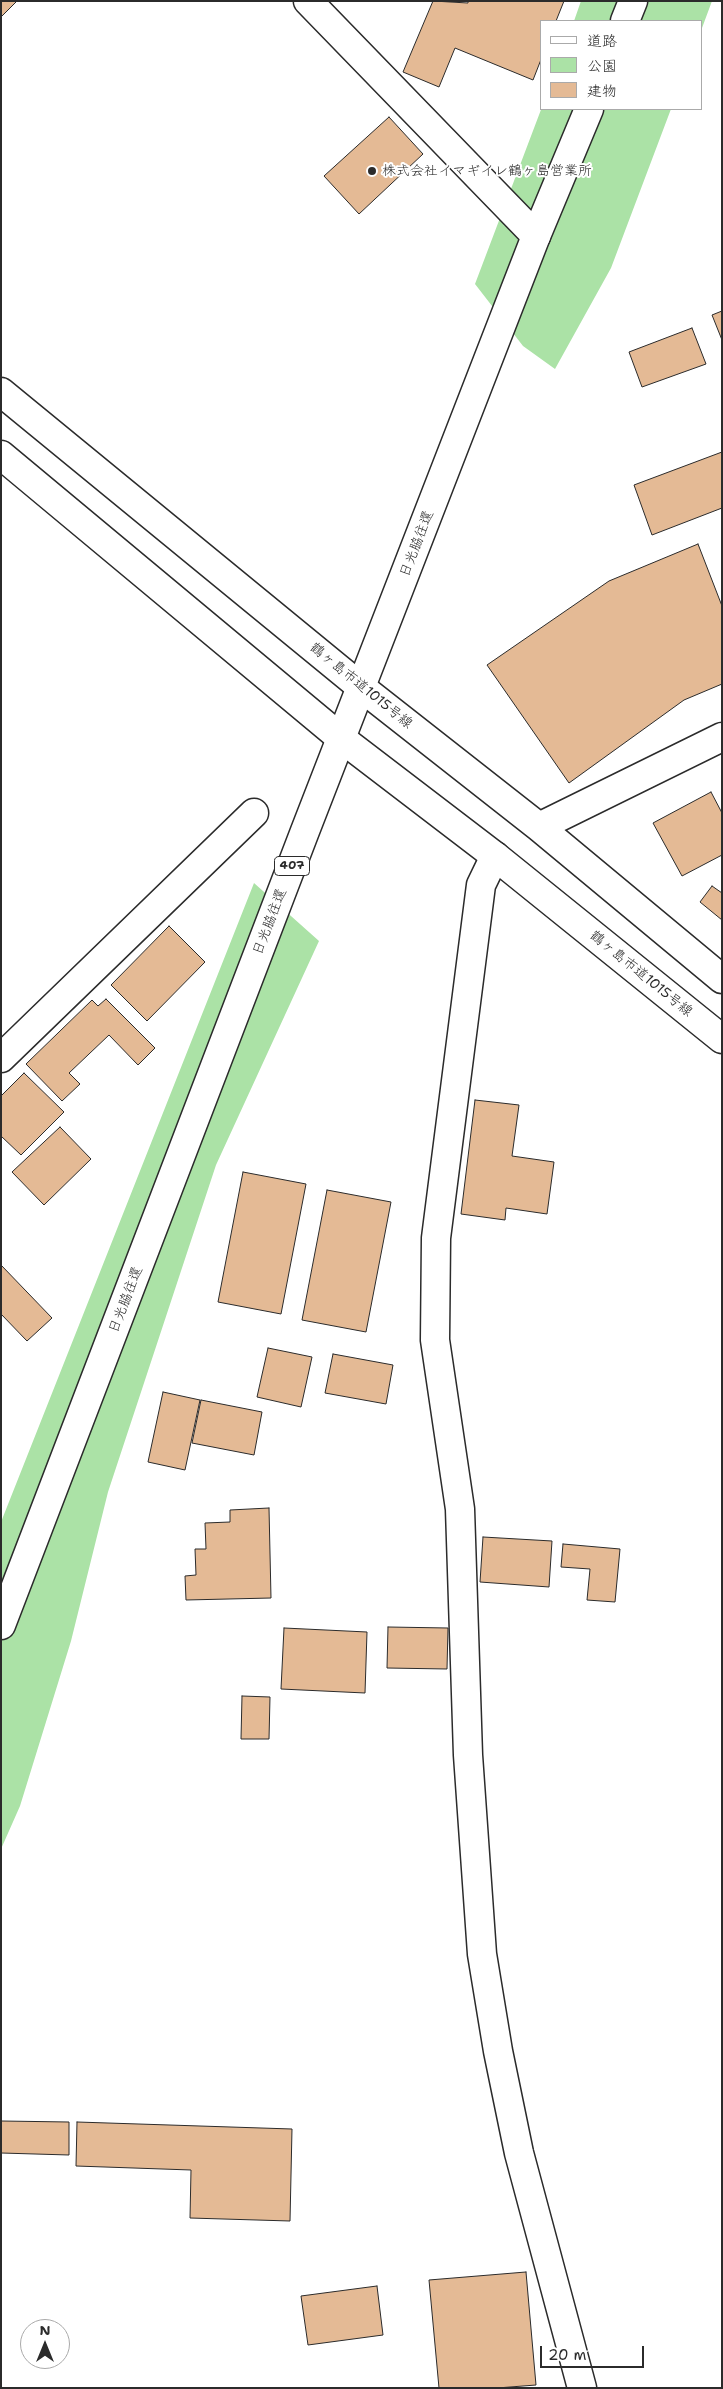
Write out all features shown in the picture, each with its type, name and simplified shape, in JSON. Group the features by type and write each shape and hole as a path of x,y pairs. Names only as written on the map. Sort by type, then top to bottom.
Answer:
{"main road":[{"path":"308,1 536,236"},
{"path":"625,20 633,1"},
{"name":"日光脇往還","path":"1,1625 536,236 589,110"},
{"name":"鶴ヶ島市道1015号線","path":"1,392 362,688 539,827 722,979"},
{"name":"鶴ヶ島市道1015号線","path":"1,455 342,739 495,856 722,1040"},
{"path":"539,827 722,737"},
{"path":"1,1058 254,813"},
{"path":"495,856 481,885 436,1238 435,1340 460,1509 468,1755 482,1954 498,2051 519,2153 582,2388"}],"green space":[{"path":"581,1 712,1 703,25 703,20 574,20"},
{"path":"541,110 671,110 611,268 555,369 523,346 475,284"},
{"path":"254,883 319,941 216,1165 108,1492 71,1641 20,1806 1,1849 1,1522"}],"building":[{"path":"1,1 17,1 1,17"},
{"path":"433,1 468,3 468,1 564,1 556,20 540,20 540,62 533,80 455,48 439,87 403,72"},
{"path":"389,117 423,154 359,214 324,176"},
{"path":"722,311 722,340 712,315"},
{"path":"692,328 706,364 642,387 629,352"},
{"path":"722,452 722,508 652,535 634,485"},
{"path":"698,544 722,606 722,684 684,700 569,783 487,665 609,581"},
{"path":"711,792 722,813 722,855 682,876 653,823"},
{"path":"712,886 722,893 722,920 700,902"},
{"path":"169,926 205,962 147,1021 111,985"},
{"path":"106,999 155,1048 138,1065 109,1035 69,1073 80,1084 62,1101 26,1064 92,1000 98,1006"},
{"path":"24,1073 64,1112 21,1155 1,1136 1,1096"},
{"path":"475,1100 519,1105 512,1156 554,1162 547,1214 506,1208 505,1220 461,1214"},
{"path":"60,1127 91,1159 44,1205 12,1172"},
{"path":"243,1172 306,1184 281,1314 218,1302"},
{"path":"327,1190 391,1202 366,1332 302,1320"},
{"path":"1,1265 52,1318 27,1341 1,1314"},
{"path":"268,1348 312,1357 301,1407 257,1397"},
{"path":"333,1354 393,1365 386,1404 325,1393"},
{"path":"163,1392 200,1400 185,1470 148,1462"},
{"path":"201,1400 262,1412 254,1455 192,1443"},
{"path":"269,1508 271,1598 186,1600 185,1576 196,1575 195,1549 206,1549 205,1523 230,1522 230,1510"},
{"path":"483,1537 552,1541 549,1587 480,1582"},
{"path":"563,1544 620,1549 615,1602 587,1600 590,1569 561,1567"},
{"path":"388,1627 448,1628 447,1669 387,1668"},
{"path":"284,1628 367,1632 365,1693 281,1689"},
{"path":"242,1696 270,1697 269,1739 241,1739"},
{"path":"1,2121 69,2122 69,2155 1,2153"},
{"path":"77,2122 292,2129 290,2221 190,2218 191,2170 76,2166"},
{"path":"526,2272 536,2385 497,2388 439,2388 429,2280"},
{"path":"377,2286 383,2335 308,2345 301,2296"}],"place":[{"name":"株式会社イマギイレ鶴ヶ島営業所","path":"372,171"}]}
